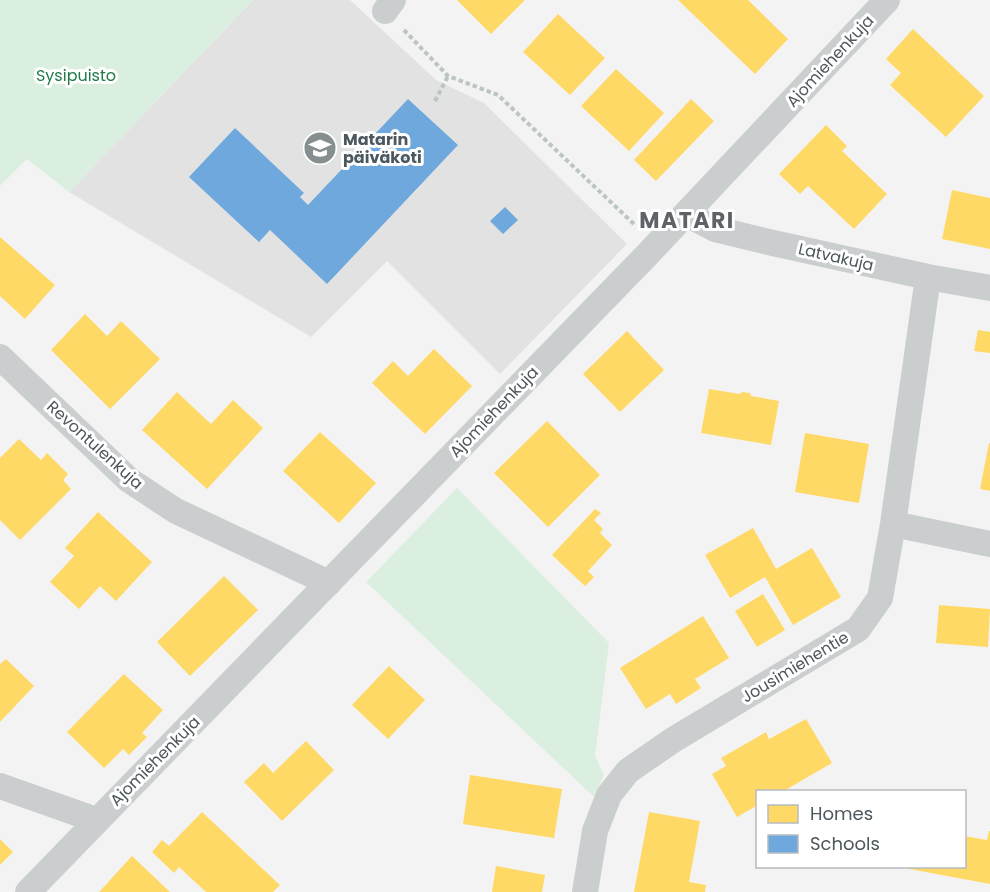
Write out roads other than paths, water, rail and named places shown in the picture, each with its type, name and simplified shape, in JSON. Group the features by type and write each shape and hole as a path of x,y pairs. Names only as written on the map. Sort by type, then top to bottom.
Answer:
{"street":[{"name":"Ajomiehenkuja","path":"28,892 656,246 887,0"},
{"name":"Latvakuja","path":"686,214 715,229 928,277 990,288"},
{"name":"Jousimiehentie","path":"585,892 595,831 609,795 628,771 673,740 858,629 880,598 893,524 928,277"},
{"name":"Revontulenkuja","path":"0,357 129,480 176,511 329,583"},
{"path":"893,524 990,544"},
{"path":"0,786 96,820"}],"place":[{"name":"Matarin päiväkoti","path":"320,148"}],"district":[{"name":"MATARI","path":"687,220"}],"park label":[{"name":"Sysipuisto","path":"76,75"}]}
